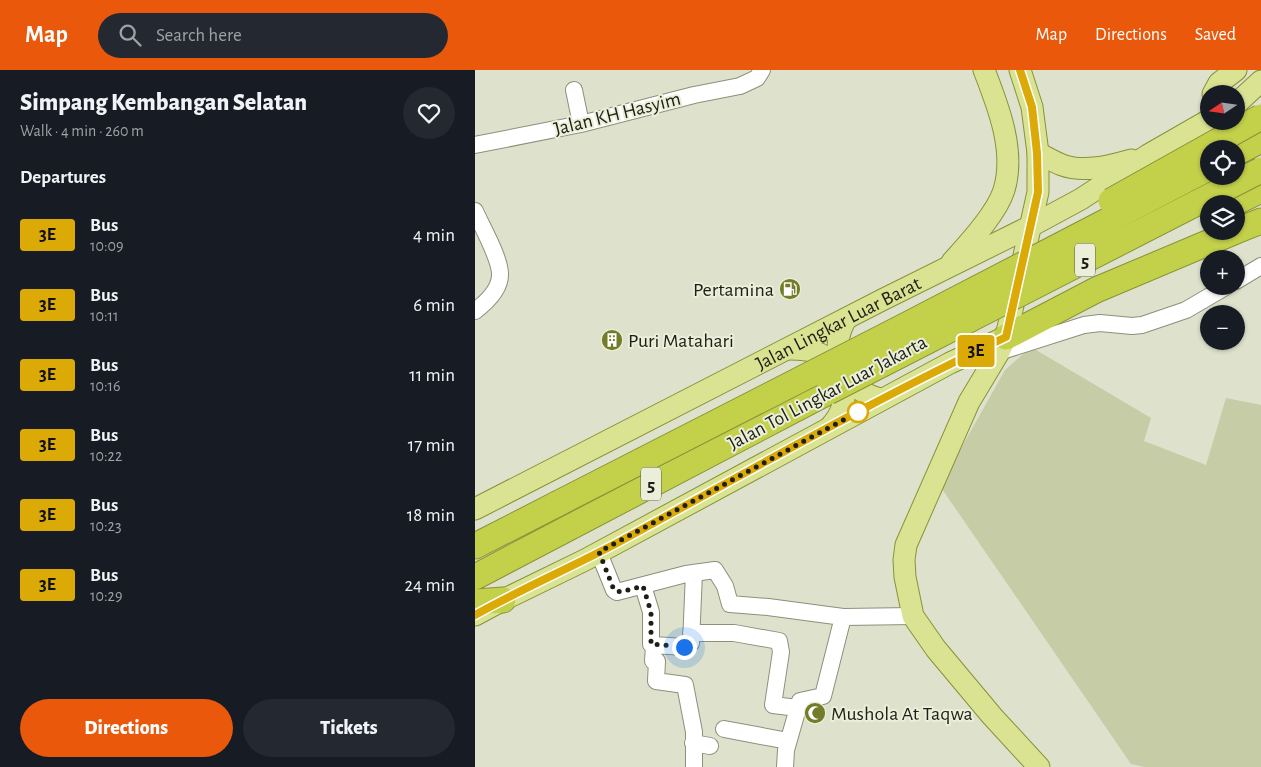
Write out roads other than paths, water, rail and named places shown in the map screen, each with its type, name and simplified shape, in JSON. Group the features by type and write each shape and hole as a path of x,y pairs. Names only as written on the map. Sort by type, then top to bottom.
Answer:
{"highway":[{"path":"904,339 984,272 1261,117"},
{"path":"1245,148 1261,140"},
{"name":"Jalan Tol Lingkar Luar Jakarta","path":"475,546 904,339 1261,170"},
{"name":"Jalan Tol Lingkar Luar Jakarta","path":"475,577 1200,173"},
{"path":"1245,198 1261,190"},
{"path":"904,339 1009,314 1200,219"},
{"path":"1245,227 1261,221"},
{"path":"1003,345 1096,290 1215,240"},
{"path":"475,602 503,600"}],"main road":[{"path":"947,268 979,230 1004,191 1008,168 1005,139 999,113 984,70"},
{"path":"1020,70 1032,107 1037,153 1038,192 1003,345 969,402 906,545 904,560 905,577 913,616 949,664 1039,767"},
{"path":"1245,96 1261,81"},
{"name":"Jalan Lingkar Luar Barat","path":"475,509 1031,226 1081,199 1149,155 1200,125"},
{"path":"1037,153 1063,165 1081,168 1108,167 1149,155"},
{"path":"1000,242 1009,243 1016,247 1024,256"},
{"path":"851,317 845,335 849,360 855,373 868,385 877,390 893,394"},
{"path":"851,317 842,327 838,355 846,376 854,386 880,399 865,408"},
{"path":"475,615 599,552 950,363 1003,345"},
{"path":"789,349 820,353 834,363 839,370 846,395 842,412 831,426"},
{"path":"950,363 965,370 970,377 969,402"}],"street":[{"name":"Jalan KH Hasyim","path":"475,145 581,124 694,95 740,86 760,74"},
{"path":"574,90 581,124"},
{"path":"475,211 494,252 500,274 495,291 485,304 475,311"},
{"path":"1245,276 1261,266"},
{"path":"1003,345 1084,325 1100,323 1133,326 1142,324 1186,310 1212,295"},
{"path":"599,552 614,590 621,592 685,574 715,570 725,586 730,604 843,617 913,616"},
{"path":"654,645 684,647 691,643 694,573"},
{"path":"643,586 651,612 651,644 654,645 653,661 657,662 656,681 685,685 695,732 693,767"},
{"path":"743,635 745,606"},
{"path":"785,767 786,750 797,708 803,699 823,696 843,617"},
{"path":"691,633 734,633 779,641 781,652 773,705 797,708"},
{"path":"724,729 789,741"},
{"path":"693,744 710,746"}],"place":[{"name":"Pertamina","path":"790,289"},
{"name":"Puri Matahari","path":"612,340"},
{"name":"Mushola At Taqwa","path":"815,713"}]}
